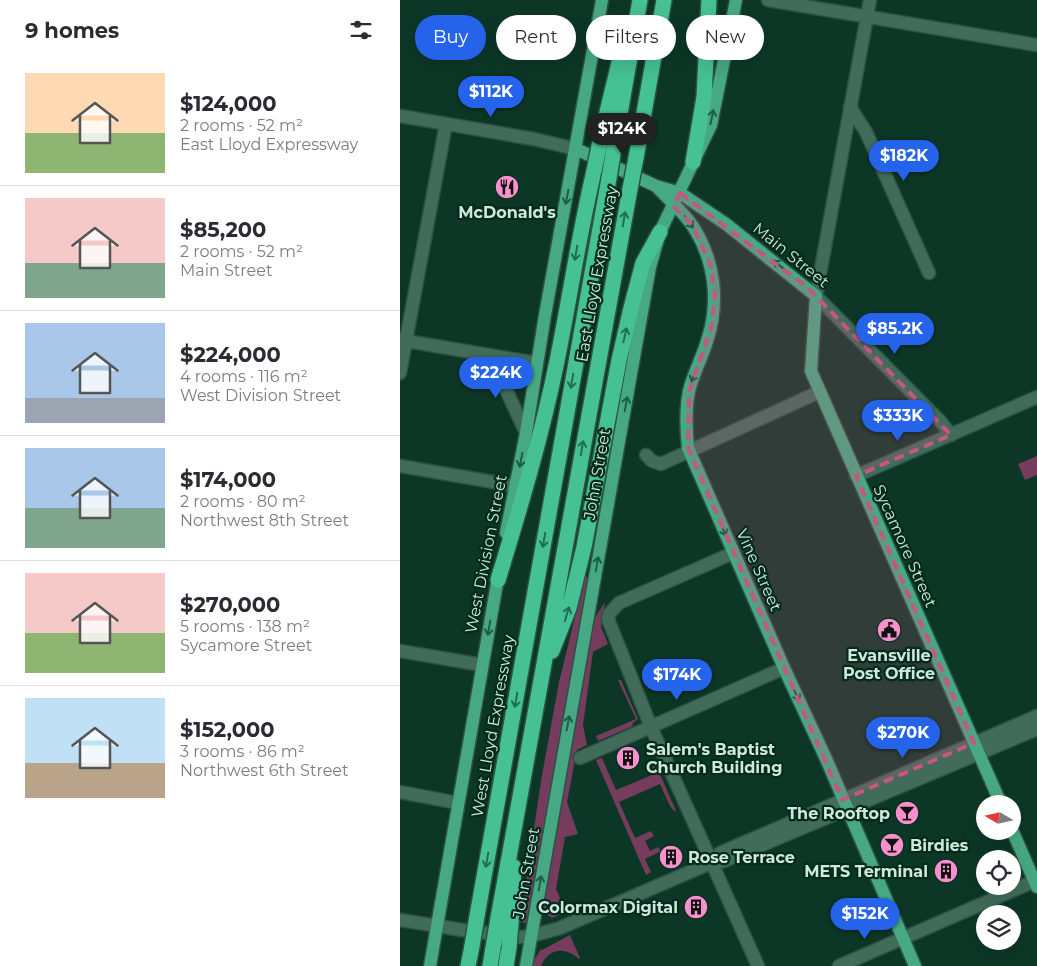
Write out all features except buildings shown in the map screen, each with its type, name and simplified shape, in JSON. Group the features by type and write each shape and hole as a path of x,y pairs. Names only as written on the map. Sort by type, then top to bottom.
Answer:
{"highway":[{"path":"498,580 516,522 549,398 576,250 600,141 621,53 638,0"},
{"name":"East Lloyd Expressway","path":"553,492 609,178 638,0"},
{"name":"East Lloyd Expressway","path":"542,675 664,0"},
{"path":"693,162 704,96 709,0"},
{"path":"506,966 509,947 505,921 514,832 542,675 566,617 584,547 619,360 631,308 643,263 660,232"},
{"name":"West Lloyd Expressway","path":"468,966 553,492"},
{"path":"490,966 493,948 505,921"}],"main road":[{"name":"West Division Street","path":"430,966 482,665 526,433 536,363 602,0"},
{"name":"John Street","path":"526,966 650,267 660,232 711,125 736,0"},
{"name":"Main Street","path":"576,149 656,186 680,193 726,224 816,296"},
{"name":"Vine Street","path":"656,186 673,206 683,214 700,240 710,264 715,293 712,324 688,398 686,427 690,451 915,966"},
{"name":"Sycamore Street","path":"816,296 811,371 997,795"},
{"path":"1017,840 1036,882"}],"street":[{"path":"768,0 1037,45"},
{"path":"816,296 870,0"},
{"path":"850,107 866,132 929,273"},
{"path":"400,116 534,139 576,149"},
{"path":"400,373 403,340 446,124"},
{"name":"Main Street","path":"816,296 941,422 951,435"},
{"path":"403,340 536,363"},
{"path":"490,355 526,433"},
{"path":"646,455 652,461 661,464 819,392"},
{"path":"856,476 1037,397"},
{"path":"400,466 516,486"},
{"path":"733,552 620,603 609,614 608,619 651,727 758,966"},
{"path":"400,651 482,665"},
{"path":"580,758 784,668"},
{"path":"400,920 520,937 532,936 560,928 713,862 720,853 844,805 976,748 1037,716"},
{"path":"976,748 1037,728"},
{"path":"400,792 458,803"},
{"path":"839,966 1036,882"}],"highlighted area":[{"path":"680,193 807,287 951,435 856,476 974,743 842,800 688,448 689,391 712,325 715,293 710,264 692,225 673,206"}],"shaded area":[{"path":"1037,456 1037,475 1025,480 1018,464"},
{"path":"585,576 589,578 527,923 520,922 541,781 559,682"},
{"path":"605,602 601,627 608,644 593,652 583,725 587,745 577,750 567,802 578,834 565,837 556,889 566,912 552,918 546,914 543,908 592,622"},
{"path":"618,680 621,680 638,719 632,724 633,726 598,741 596,736 636,719"},
{"path":"602,758 616,790 650,776 653,766 656,765 676,811 670,806 660,784 619,802 635,838 651,831 654,836 645,841 650,851 658,847 661,851 645,859 651,872 646,875 596,760"},
{"path":"570,935 579,959 568,952 557,951 548,955 541,966 530,966 541,949"}],"place":[{"name":"McDonald's","path":"507,187"},
{"name":"Evansville Post Office","path":"889,630"},
{"name":"Salem's Baptist Church Building","path":"628,758"},
{"name":"The Rooftop","path":"907,813"},
{"name":"Birdies","path":"892,845"},
{"name":"Rose Terrace","path":"671,857"},
{"name":"METS Terminal","path":"946,871"},
{"name":"Colormax Digital","path":"696,907"}]}
